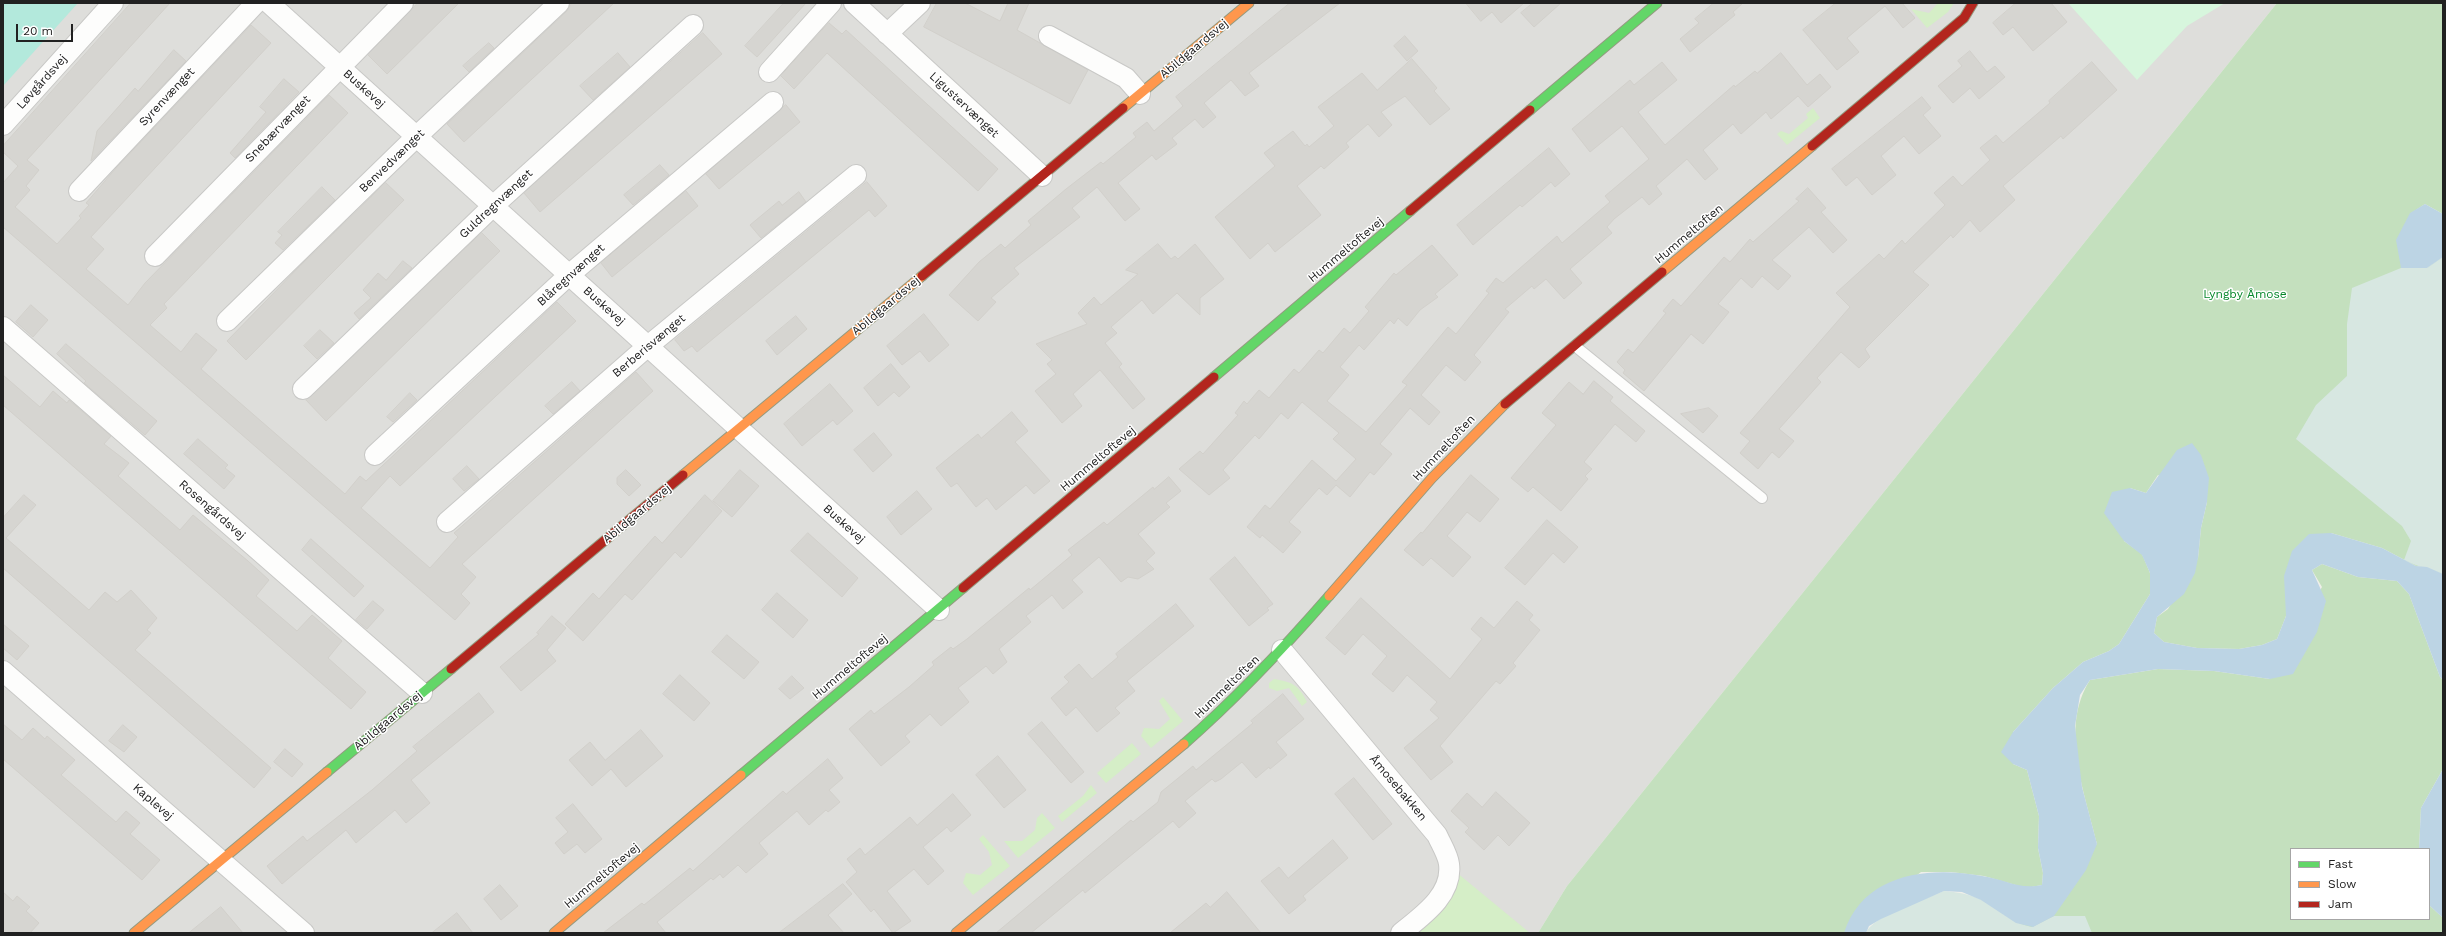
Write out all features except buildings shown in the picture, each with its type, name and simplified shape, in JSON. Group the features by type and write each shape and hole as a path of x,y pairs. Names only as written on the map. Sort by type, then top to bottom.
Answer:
{"street":[{"name":"Løvgårdsvej","path":"3,125 113,3"},
{"name":"Syrenvænget","path":"79,191 256,3"},
{"name":"Buskevej","path":"269,3 939,610"},
{"name":"Snebærvænget","path":"155,256 403,3"},
{"name":"Benvedvænget","path":"227,321 416,137 559,3"},
{"path":"769,72 831,3"},
{"name":"Ligustervænget","path":"854,3 1042,176"},
{"path":"887,34 920,3"},
{"name":"Abildgaardsvej","path":"134,933 1249,3"},
{"name":"Hummeltoftevej","path":"560,931 1657,3"},
{"name":"Hummeltoften","path":"956,933 1178,749 1233,701 1282,650 1432,478 1480,427 1955,26 1964,18 1973,3"},
{"name":"Guldregnvænget","path":"303,389 493,206 693,25"},
{"path":"1049,36 1126,78 1140,94"},
{"name":"Blåregnvænget","path":"375,455 569,275 773,102"},
{"name":"Berberisvænget","path":"447,522 648,346 856,175"},
{"name":"Rosengårdsvej","path":"3,327 422,693"},
{"name":"Åmosebakken","path":"1282,650 1437,835 1449,864 1446,884 1434,905 1401,933"},
{"name":"Kaplevej","path":"3,671 304,933"}],"lane":[{"path":"1575,346 1762,498"}],"shaded area":[{"path":"3,3 2277,3 1567,886 1538,933 3,933"},
{"path":"3,3 78,3 3,86"},
{"path":"2425,204 2443,214 2443,257 2427,268 2401,268 2396,240 2410,213"},
{"path":"2443,257 2443,574 2404,560 2411,541 2402,526 2296,439 2316,405 2347,376 2347,324 2352,288 2401,268 2427,268"},
{"path":"2192,443 2201,455 2209,478 2207,502 2201,528 2195,573 2184,594 2157,617 2154,633 2164,642 2197,648 2239,649 2262,645 2277,639 2286,616 2284,576 2292,551 2309,534 2331,533 2382,548 2416,566 2427,567 2443,574 2443,680 2440,677 2409,594 2397,581 2358,577 2322,564 2312,570 2326,601 2317,632 2293,674 2270,679 2214,671 2158,669 2090,680 2080,695 2075,726 2082,787 2097,844 2086,870 2054,916 2033,927 2016,923 1981,900 1962,892 1944,891 1881,919 1869,926 1866,933 1844,933 1853,913 1866,897 1882,886 1900,878 1941,872 1962,873 1990,877 2019,885 2042,885 2043,873 2038,848 2039,816 2027,770 2013,764 2001,752 2013,732 2053,688 2083,662 2109,651 2119,644 2150,594 2150,573 2142,555 2124,541 2104,513 2112,492 2130,488 2146,493 2177,450"},
{"path":"2443,769 2443,918 2430,906 2430,848 2419,848 2421,808"},
{"path":"1944,891 1980,899 2011,919 2032,927 2054,916 2085,916 2092,933 1866,933 1878,920 1889,914"}],"green space":[{"path":"1938,3 1954,3 1948,12 1927,28 1911,9 1929,13"},
{"path":"2068,3 2225,3 2187,26 2137,80"},
{"name":"Lyngby Åmose","path":"2277,3 2443,3 2443,214 2425,204 2410,214 2427,268 2443,257 2443,574 2427,567 2416,566 2382,548 2331,533 2286,606 2286,616 2277,639 2262,645 2239,649 2197,648 2164,642 2154,633 2157,617 2168,609 2198,558 2201,528 2207,502 2158,475 2146,493 2130,488 2124,541 2142,554 2150,573 2150,594 2119,644 2109,651 2083,662 2053,688 2013,732 2013,764 2027,770 2039,816 2038,848 2043,873 2042,885 2026,888 1984,876 1951,872 1921,872 1844,933 1538,933 1567,886"},
{"path":"1813,108 1820,118 1787,145 1777,134 1781,131 1789,134 1808,118 1806,114"},
{"path":"2322,564 2358,577 2397,581 2409,594 2440,677 2443,680 2443,769 2421,808 2419,848 2290,848 2290,920 2430,920 2430,906 2443,918 2443,933 1866,933 2016,923 2097,844 2081,782 2075,740 2076,719 2081,699 2090,680 2158,669 2214,671 2270,679 2322,587 2312,570"},
{"path":"1274,679 1286,681 1294,685 1298,688 1307,702 1302,706 1289,688 1277,691 1269,688 1269,683"},
{"path":"1163,697 1183,721 1151,748 1141,736 1144,728 1159,729 1170,719 1159,701"},
{"path":"1132,743 1141,754 1106,783 1097,773"},
{"path":"1091,785 1097,793 1062,822 1058,816 1083,796"},
{"path":"1042,813 1055,828 1018,858 1004,841 1022,841 1035,830 1037,818"},
{"path":"983,835 1010,866 973,895 963,883 966,873 980,875 992,865 989,852 979,839"},
{"path":"1456,872 1530,933 1412,933"}],"traffic: fast":[{"path":"1530,110 1657,3"},
{"path":"1214,377 1410,211"},
{"path":"741,775 963,588"},
{"path":"1184,744 1223,709 1259,673 1329,596"},
{"path":"327,772 451,669"}],"traffic: slow":[{"path":"1123,108 1249,3"},
{"path":"1662,272 1812,146"},
{"path":"683,475 922,276"},
{"path":"1329,596 1432,478 1505,404"},
{"path":"956,933 1184,744"},
{"path":"134,933 327,772"},
{"path":"554,933 741,775"}],"traffic: jam":[{"path":"1812,146 1964,18 1973,3"},
{"path":"922,276 1123,108"},
{"path":"1410,211 1530,110"},
{"path":"1505,404 1662,272"},
{"path":"963,588 1214,377"},
{"path":"451,669 683,475"}]}
